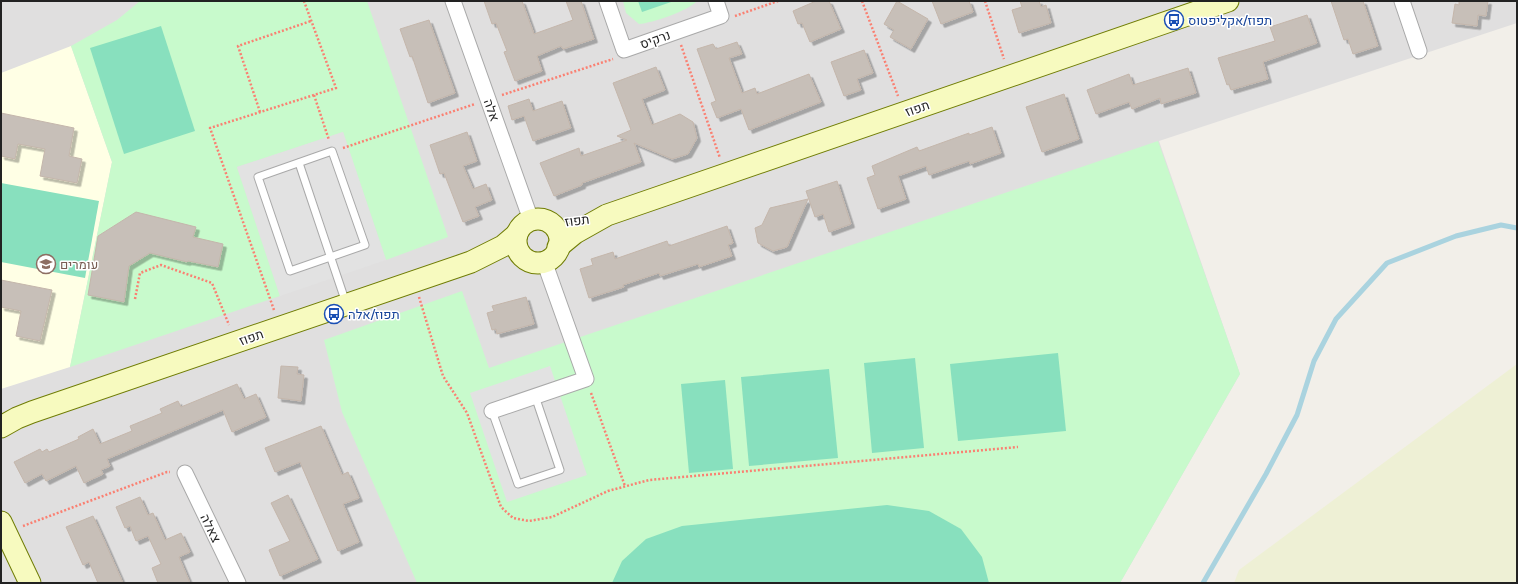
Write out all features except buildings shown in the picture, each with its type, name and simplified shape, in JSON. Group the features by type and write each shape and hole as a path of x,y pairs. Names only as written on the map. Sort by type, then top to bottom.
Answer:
{"street":[{"name":"אלה","path":"453,1 532,225"},
{"name":"נרקיס","path":"607,1 624,50 721,16"},
{"path":"716,1 721,16"},
{"name":"תפוז","path":"471,262 503,257 543,256 574,232 607,215 1228,1"},
{"path":"1402,1 1419,51"},
{"name":"תפוז","path":"1,427 32,412 471,262 497,249 532,225 607,215"},
{"path":"532,225 554,227 558,234 543,256 521,254 517,247 532,225"},
{"path":"492,411 586,379 543,256"},
{"name":"תפוז","path":"1,414 32,412"},
{"name":"צאלה","path":"185,473 238,583"},
{"path":"3,527 30,583"}],"lane":[{"path":"332,152 365,245 290,271 258,177 332,152"},
{"path":"299,163 347,304"},
{"path":"492,411 518,484 560,470 535,396"}],"path":[{"path":"304,1 336,88"},
{"path":"721,16 732,18 778,1"},
{"path":"862,1 904,113"},
{"path":"985,1 1009,76"},
{"path":"260,112 238,46 311,21"},
{"path":"676,32 726,174"},
{"path":"314,95 332,152 618,57 624,50"},
{"path":"135,299 140,273 161,265 212,283 236,343"},
{"path":"415,282 443,376 467,413 501,507 513,518 529,521 552,517 608,491 649,480 1018,446"},
{"path":"586,379 625,486"},
{"path":"3,527 167,472 185,473"}],"shaded area":[{"path":"1,1 1517,1 1517,23 1159,141 1240,374 1120,583 1,583"},
{"name":"עומרים","path":"71,46 112,162 70,367 1,389 1,73"},
{"path":"343,132 386,260 280,296 237,167"},
{"path":"1517,364 1517,583 1234,583 1239,570"},
{"path":"550,366 587,475 507,502 470,393"}],"green space":[{"path":"140,1 367,1 448,237 386,260 343,132 237,167 280,296 70,367 112,162 71,46 117,20"},
{"path":"623,1 697,1 686,9 670,16 639,24 626,13"},
{"path":"638,1 674,1 642,12"},
{"path":"161,26 195,131 124,154 90,48"},
{"path":"1158,141 1240,374 1120,583 417,583 342,412 324,340 462,291 489,368"},
{"path":"1,183 99,201 85,278 1,262"},
{"path":"1058,353 1066,431 958,441 950,364"},
{"path":"915,358 924,448 872,453 864,363"},
{"path":"829,369 838,458 749,466 741,377"},
{"path":"725,380 733,469 689,473 681,384"},
{"path":"887,505 929,511 961,529 982,557 989,583 612,583 622,561 646,539 682,526"}],"waterway":[{"path":"1203,583 1266,474 1297,415 1314,361 1336,319 1387,263 1456,236 1501,225 1517,228"}],"place":[{"name":"תפוז/אקליפטוס","path":"1174,20"},
{"name":"עומרים","path":"46,264"},
{"name":"תפוז/אלה","path":"334,314"}]}
